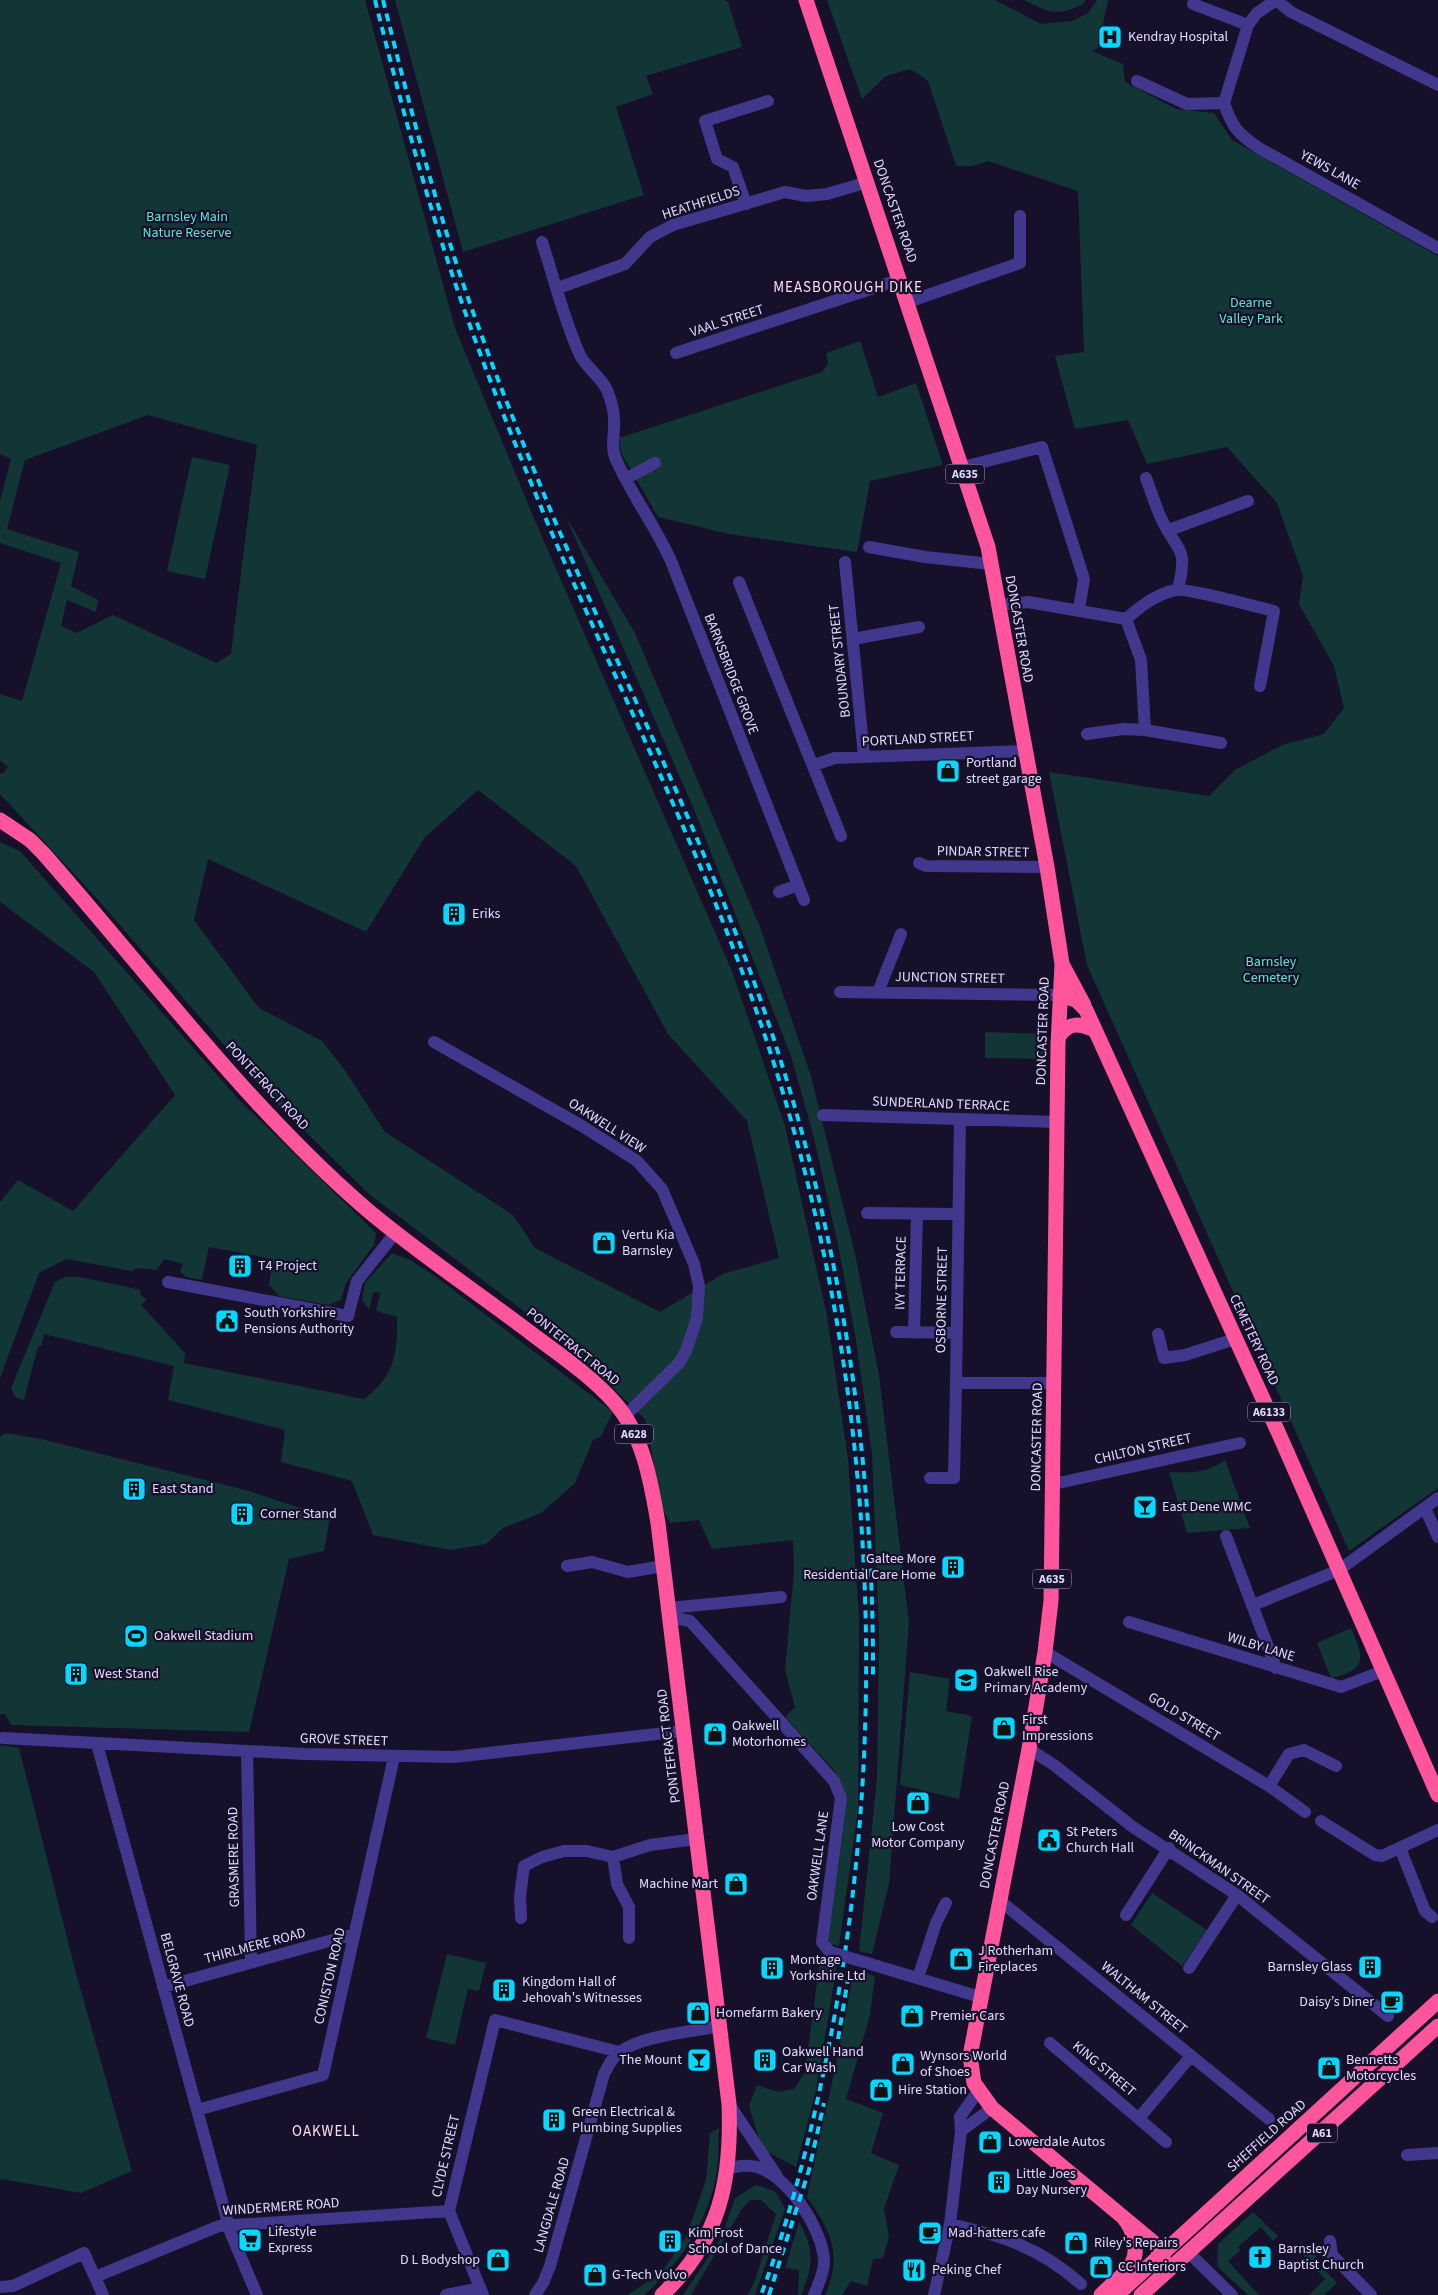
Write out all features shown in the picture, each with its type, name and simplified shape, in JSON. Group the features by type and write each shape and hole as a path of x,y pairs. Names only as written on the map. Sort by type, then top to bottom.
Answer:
{"highway":[{"name":"DONCASTER ROAD","path":"806,0 963,467 991,564 1024,751 1047,867 1062,964 1057,1122 1052,1581 1045,1652 1029,1749 970,2056 971,2075 978,2091 992,2108"},
{"name":"PONTEFRACT ROAD","path":"0,820 23,835 43,853 207,1045 294,1140 360,1203 602,1389 625,1416 638,1444 650,1483 663,1566 729,2104 728,2168 720,2204 706,2237 692,2261 662,2295"},
{"name":"A6133","path":"1062,964 1086,1010"},
{"path":"1060,995 1076,1000 1086,1010"},
{"name":"CEMETERY ROAD","path":"1086,1010 1339,1570 1438,1795"},
{"path":"1059,1036 1066,1027 1074,1024 1095,1030"},
{"name":"SHEFFIELD ROAD","path":"1117,2295 1438,2001"},
{"name":"A61","path":"1141,2295 1438,2026"},
{"name":"A635","path":"992,2108 1148,2237 1161,2253 1165,2262 1165,2273"},
{"name":"A635","path":"1101,2295 1133,2264 1136,2257 1133,2234 1121,2215"},
{"name":"A635","path":"1148,2237 1164,2242 1176,2241"},
{"path":"1176,2241 1189,2252"}],"street":[{"path":"1137,82 1187,104 1224,103 1248,25 1258,13 1276,0 1291,12 1438,85"},
{"path":"1193,4 1248,25"},
{"path":"746,204 733,167 717,159 705,121 768,101"},
{"name":"YEWS LANE","path":"1224,103 1232,125 1243,138 1438,248"},
{"name":"HEATHFIELDS","path":"558,288 625,264 650,236 673,225 785,192 806,196 868,182"},
{"path":"908,302 1020,263 1020,216"},
{"name":"BARNSBRIDGE GROVE","path":"542,242 573,339 583,360 598,376 607,390 614,413 612,442 615,456 642,508 660,536 671,561 804,900"},
{"name":"VAAL STREET","path":"676,354 901,279"},
{"path":"963,467 1042,447 1084,579 1079,609"},
{"path":"627,478 656,463"},
{"path":"1146,478 1161,520 1180,547 1183,560 1178,589"},
{"path":"1169,530 1248,501"},
{"path":"869,547 925,557 991,564"},
{"name":"BOUNDARY STREET","path":"845,562 864,756"},
{"path":"739,582 841,836"},
{"path":"1126,619 1143,604 1162,593 1178,589 1274,611 1260,686"},
{"path":"998,605 1028,602 1079,609 1126,619"},
{"path":"1126,619 1141,660 1145,730"},
{"path":"853,639 918,627"},
{"path":"1087,734 1123,729 1145,730 1222,743"},
{"name":"PORTLAND STREET","path":"814,765 834,758 1024,751"},
{"name":"PINDAR STREET","path":"918,863 926,866 1047,867"},
{"path":"779,892 798,885"},
{"path":"878,992 901,934"},
{"name":"JUNCTION STREET","path":"840,992 1060,995"},
{"name":"OAKWELL VIEW","path":"434,1042 582,1126 637,1161 662,1189 694,1264 699,1286 697,1318 686,1351 679,1363 625,1416"},
{"name":"SUNDERLAND TERRACE","path":"823,1115 1057,1122"},
{"name":"OSBORNE STREET","path":"930,1478 954,1478 960,1119"},
{"path":"867,1213 958,1214"},
{"name":"IVY TERRACE","path":"914,1333 917,1214"},
{"path":"168,1282 348,1316 357,1281 396,1232"},
{"path":"896,1332 957,1333"},
{"path":"1158,1334 1164,1358 1185,1354 1235,1339"},
{"path":"956,1383 1054,1383"},
{"name":"CHILTON STREET","path":"1052,1483 1240,1443"},
{"path":"1253,1605 1339,1570 1438,1498"},
{"path":"1424,1508 1438,1537"},
{"path":"1226,1536 1276,1668"},
{"path":"567,1566 592,1562 628,1572 663,1566"},
{"path":"669,1614 781,1596"},
{"name":"OAKWELL LANE","path":"669,1614 690,1621 834,1781 841,1798 822,1942 826,1948 837,1954 980,1997"},
{"name":"WILBY LANE","path":"1129,1622 1342,1687 1383,1671"},
{"name":"GOLD STREET","path":"1045,1652 1269,1786 1305,1812"},
{"name":"GROVE STREET","path":"3,1738 247,1751 394,1757 454,1757 683,1731"},
{"name":"BELGRAVE ROAD","path":"97,1744 231,2234 257,2295"},
{"name":"BRINCKMAN STREET","path":"1029,1749 1054,1765 1133,1827 1169,1848 1237,1895 1388,2016"},
{"path":"1269,1786 1289,1754 1304,1750 1336,1766"},
{"name":"GRASMERE ROAD","path":"247,1751 251,1962"},
{"name":"CONISTON ROAD","path":"197,2110 323,2075 394,1757"},
{"path":"1321,1821 1374,1855 1382,1856 1438,1830"},
{"path":"521,1918 520,1896 524,1866 542,1857 564,1851 587,1851 613,1857 650,1845 696,1839"},
{"path":"1126,1916 1169,1848"},
{"path":"1400,1848 1425,1911 1432,1917"},
{"path":"613,1857 617,1884 629,1907 629,1938"},
{"path":"1188,1968 1237,1895"},
{"name":"WALTHAM STREET","path":"999,1900 1269,2119"},
{"path":"918,1978 936,1923 946,1903"},
{"name":"THIRLMERE ROAD","path":"163,1987 354,1934"},
{"name":"CLYDE STREET","path":"482,2292 449,2211 495,2020 619,2052"},
{"path":"619,2052 643,2042 720,2026"},
{"name":"KING STREET","path":"1050,2043 1166,2142"},
{"name":"LANGDALE ROAD","path":"535,2295 543,2283 550,2266 604,2074 619,2052"},
{"name":"KING STREET","path":"1139,2118 1191,2056"},
{"path":"934,2295 950,2224 961,2131 960,2118 978,2091"},
{"path":"729,2104 782,2184 814,2224 822,2244 824,2264 814,2295"},
{"path":"961,2131 992,2108"},
{"path":"1407,2156 1438,2153"},
{"path":"728,2168 757,2168 767,2172 782,2184"},
{"name":"WINDERMERE ROAD","path":"96,2277 219,2226 449,2211"},
{"path":"950,2224 985,2232 1028,2247 1058,2264 1081,2284"},
{"path":"1330,2241 1332,2255 1371,2295"},
{"path":"1189,2252 1232,2295"},
{"path":"0,2287 13,2286 84,2253 103,2295"},
{"path":"1165,2273 1174,2268 1189,2264 1208,2271"},
{"path":"446,2295 482,2292"}],"green space":[{"name":"Barnsley Main Nature Reserve","path":"0,0 365,0 455,328 536,523 732,971 785,1126 827,1316 848,1459 859,1617 858,1809 839,1946 830,1944 827,1935 845,1812 845,1791 834,1770 785,1717 795,1707 785,1670 794,1572 793,1540 712,1549 699,1520 670,1523 661,1506 646,1420 570,1346 369,1194 264,1091 100,902 0,794 0,773 2,774 8,767 0,760 0,694 22,701 61,563 0,543 0,501 11,459 0,454","holes":["148,415 257,445 231,654 216,663 113,615 77,633 61,626 67,600 96,612 98,600 71,586 79,552 7,529 25,460","478,790 576,866 668,1034 747,1121 779,1258 723,1274 660,1312 535,1248 513,1215 385,1132 344,1069 322,1041 259,1008 194,920 208,859 366,932 425,837"]},
{"path":"395,0 725,0 728,2 742,47 646,76 653,94 616,107 644,195 463,252"},
{"path":"827,0 995,0 1041,24 1072,21 1088,13 1097,0 1108,0 1098,48 1092,51 1123,64 1125,82 1176,109 1214,113 1232,140 1438,256 1438,1488 1349,1551 1087,965 1049,772 1209,796 1235,770 1282,745 1324,734 1344,708 1334,666 1299,604 1303,576 1277,503 1227,447 1147,464 1128,420 1075,429 1055,356 1084,352 1078,191 988,161 972,166 956,166 928,81 910,69 886,76 862,99"},
{"path":"1024,0 1085,0 1083,4 1074,8 1054,12"},
{"path":"860,341 878,397 916,383 943,465 870,481 857,552 729,534 658,517 621,453 619,438 822,372 828,364 826,353"},
{"path":"192,457 230,465 205,579 167,571"},
{"path":"565,515 635,633 760,927 811,1076 855,1254 879,1375 909,1622 889,1884 872,1954 859,1951 877,1778 879,1638 872,1453 855,1334 837,1240 813,1134 791,1056 693,807"},
{"path":"0,842 20,851 240,1101 376,1233 374,1245 346,1283 341,1300 328,1305 279,1296 269,1285 273,1259 209,1247 202,1280 186,1277 180,1271 183,1264 164,1259 157,1270 136,1268 132,1271 66,1259 39,1273 0,1378 0,1202 18,1180 73,1211 175,1095 94,972 0,902"},
{"path":"985,1032 1046,1034 1046,1059 985,1058"},
{"path":"392,1253 410,1260 435,1276 613,1412 601,1436 593,1440 575,1483 541,1513 503,1528 486,1544 450,1550 373,1535 352,1481 281,1462 285,1430 168,1400 174,1366 44,1334 41,1346 38,1346 24,1400 15,1397 11,1388 55,1282 65,1277 80,1277 141,1290 140,1295 147,1299 141,1305 185,1353 184,1363 364,1399 382,1382 388,1373 395,1353 397,1317 376,1311 380,1293 373,1292 369,1310 362,1300 365,1283"},
{"name":"Oakwell Stadium","path":"5,1433 41,1439 249,1491 330,1518 324,1551 289,1559 249,1732 11,1725 5,1714 0,1714 0,1437"},
{"path":"1225,1460 1250,1528 1187,1533 1169,1472 1205,1470"},
{"path":"1351,1628 1359,1647 1360,1661 1352,1671 1331,1678 1317,1643"},
{"path":"910,1672 950,1679 946,1711 972,1716 959,1799 900,1785"},
{"path":"0,1745 19,1748 77,1977 132,2171 81,2193 1,2179 0,2182"},
{"path":"1152,1893 1207,1930 1182,1966 1131,1925"},
{"path":"447,1954 486,1963 479,1991 468,1989 455,2045 426,2038"},
{"path":"820,1960 837,1965 816,2090 796,2167 762,2149 749,2106 757,2085 778,2092 794,2089 805,2072"},
{"path":"854,1969 875,1976 870,2015 846,2099 883,2113 871,2153 899,2165 884,2209 889,2237 883,2258 873,2259 867,2286 851,2281 842,2295 825,2295 833,2267 832,2243 828,2232 807,2197 840,2046"},
{"path":"719,2128 718,2162 715,2182 697,2230 679,2258 657,2283 644,2295 627,2295 661,2273 686,2237 706,2180 710,2133"},
{"path":"756,2185 776,2192 785,2209 755,2295 748,2295 755,2280 776,2214 761,2200 750,2200 743,2207 691,2295 683,2295 721,2238 735,2198"},
{"path":"1253,2212 1278,2236 1273,2241 1261,2227 1238,2247 1240,2251 1228,2261 1259,2295 1248,2295 1217,2266 1218,2244"},
{"path":"799,2222 810,2250 810,2267 801,2295 798,2295 799,2270 785,2268"},
{"path":"1297,2249 1315,2252 1317,2262 1337,2283 1324,2295 1309,2295 1325,2279"}],"railway":[{"path":"375,0 432,210 458,293 482,358 548,524 689,840 741,968 764,1033 801,1155 829,1279 849,1405 862,1532 866,1660 862,1787 850,1914 830,2040 801,2169 761,2295"},
{"path":"383,0 415,125 465,291 516,426 555,521 706,860 734,928 760,998 805,1143 839,1294 852,1370 868,1524 872,1601 873,1679"},
{"path":"838,2039 849,1973"},
{"path":"769,2295 809,2170 824,2103"}],"place":[{"name":"Kendray Hospital","path":"1110,37"},
{"name":"Portland street garage","path":"948,771"},
{"name":"Eriks","path":"454,914"},
{"name":"Vertu Kia Barnsley","path":"604,1243"},
{"name":"T4 Project","path":"240,1266"},
{"name":"South Yorkshire Pensions Authority","path":"227,1321"},
{"name":"East Stand","path":"134,1489"},
{"name":"East Dene WMC","path":"1145,1507"},
{"name":"Corner Stand","path":"242,1514"},
{"name":"Galtee More Residential Care Home","path":"953,1567"},
{"name":"Oakwell Stadium","path":"136,1636"},
{"name":"West Stand","path":"76,1674"},
{"name":"Oakwell Rise Primary Academy","path":"966,1680"},
{"name":"First Impressions","path":"1004,1728"},
{"name":"Oakwell Motorhomes","path":"715,1734"},
{"name":"Low Cost Motor Company","path":"918,1803"},
{"name":"St Peters Church Hall","path":"1049,1840"},
{"name":"Machine Mart","path":"736,1884"},
{"name":"J Rotherham Fireplaces","path":"961,1959"},
{"name":"Barnsley Glass","path":"1370,1967"},
{"name":"Montage Yorkshire Ltd","path":"772,1968"},
{"name":"Kingdom Hall of Jehovah's Witnesses","path":"504,1990"},
{"name":"Daisy’s Diner","path":"1392,2002"},
{"name":"Homefarm Bakery","path":"698,2013"},
{"name":"Premier Cars","path":"912,2016"},
{"name":"The Mount","path":"699,2060"},
{"name":"Oakwell Hand Car Wash","path":"765,2060"},
{"name":"Wynsors World of Shoes","path":"903,2064"},
{"name":"Bennetts Motorcycles","path":"1329,2068"},
{"name":"Hire Station","path":"881,2090"},
{"name":"Green Electrical & Plumbing Supplies","path":"554,2120"},
{"name":"Lowerdale Autos","path":"990,2142"},
{"name":"Little Joes Day Nursery","path":"999,2182"},
{"name":"Mad-hatters cafe","path":"930,2233"},
{"name":"Lifestyle Express","path":"250,2240"},
{"name":"Kim Frost School of Dance","path":"670,2241"},
{"name":"Riley's Repairs","path":"1076,2243"},
{"name":"Barnsley Baptist Church","path":"1260,2257"},
{"name":"D L Bodyshop","path":"498,2260"},
{"name":"CC Interiors","path":"1101,2267"},
{"name":"Peking Chef","path":"914,2270"},
{"name":"G-Tech Volvo","path":"595,2275"}],"district":[{"name":"MEASBOROUGH DIKE","path":"848,287"},
{"name":"OAKWELL","path":"326,2131"}],"park label":[{"name":"Dearne Valley Park","path":"1251,312"},
{"name":"Barnsley Cemetery","path":"1271,970"}]}
